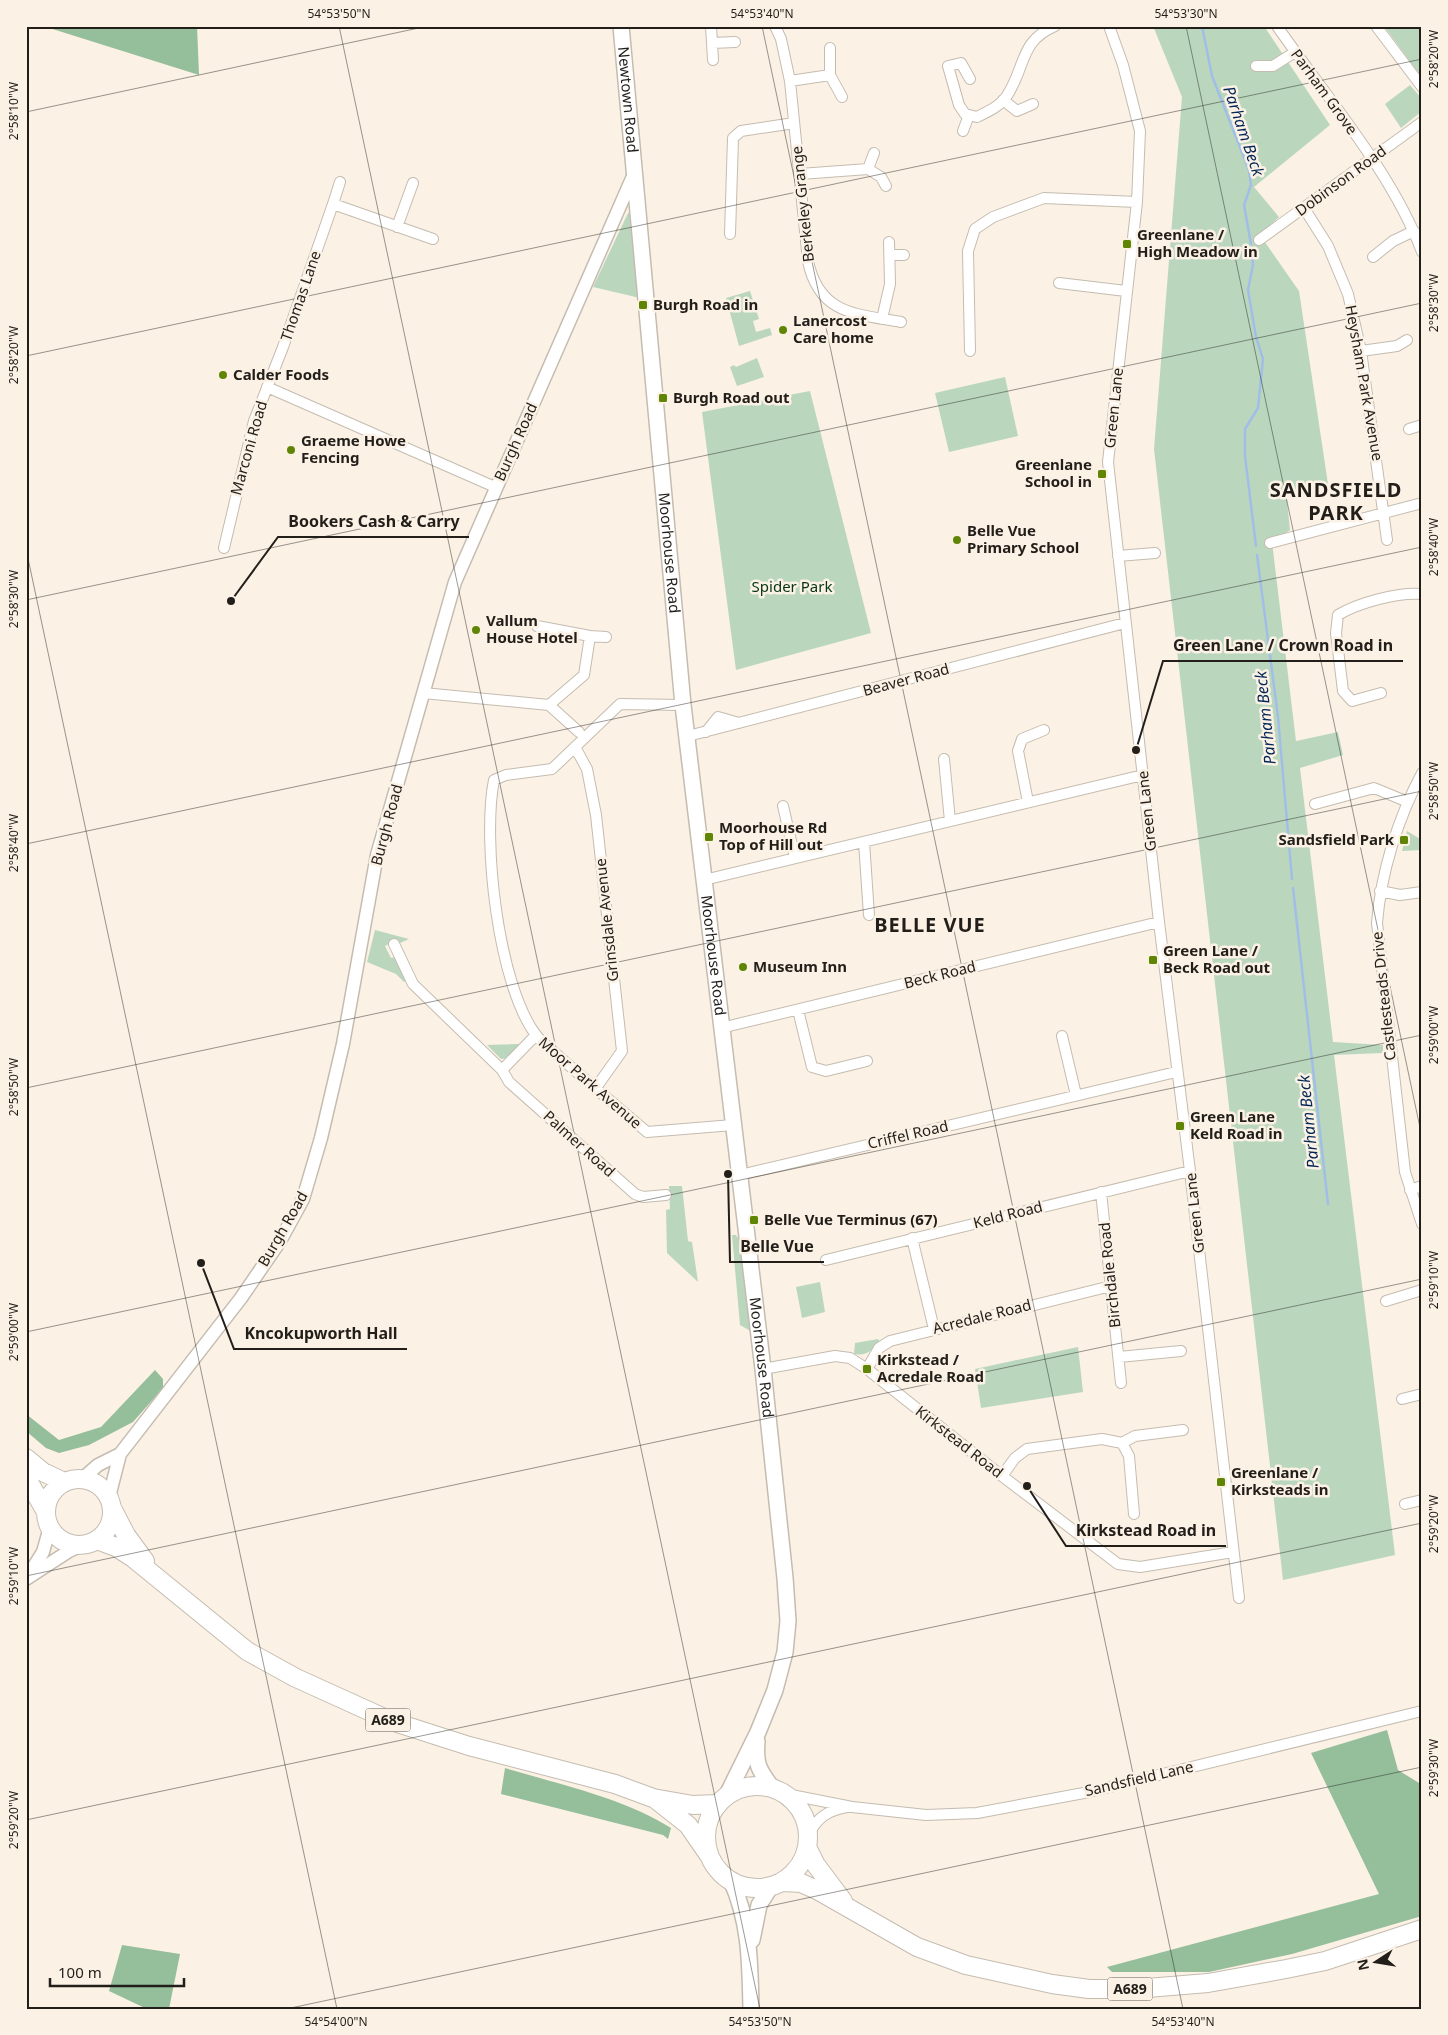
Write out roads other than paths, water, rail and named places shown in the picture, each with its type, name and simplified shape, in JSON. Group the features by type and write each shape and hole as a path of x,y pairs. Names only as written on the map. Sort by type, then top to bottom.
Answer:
{"highway":[{"path":"26,1458 42,1472 64,1482"},
{"name":"A689","path":"26,1477 48,1520 65,1541 91,1542 116,1547 156,1576 246,1651 296,1678 391,1721 469,1746 615,1784 653,1798 693,1805 722,1800 746,1788 759,1786 777,1791 797,1805 806,1820 808,1841 816,1865 847,1906"},
{"path":"48,1520 51,1495 64,1482 82,1478"},
{"name":"A689","path":"82,1478 98,1485 111,1503 126,1535 156,1576"},
{"path":"91,1542 109,1526 111,1503"},
{"name":"A689","path":"653,1798 688,1825 714,1864 731,1880 752,1889 777,1884 801,1883 847,1906 917,1947 966,1965 1052,1984 1088,1989 1135,1989 1208,1983 1325,1961 1422,1929"},
{"path":"709,1855 708,1826 712,1811 722,1800"},
{"path":"777,1884 802,1864 808,1841"}],"main road":[{"name":"Newtown Road","path":"621,26 634,174"},
{"name":"Moorhouse Road","path":"634,174 683,704 763,1369 788,1621 785,1652 775,1690 758,1732 722,1800"},
{"name":"Moorhouse Road","path":"758,1732 756,1757 758,1770 777,1791"},
{"path":"731,1880 744,1917 750,1951 751,2009"},
{"path":"750,1951 759,1905 777,1884"}],"street":[{"path":"711,26 713,60"},
{"name":"Berkeley Grange","path":"775,26 781,39 790,81 808,261 816,287 844,312 902,322"},
{"path":"970,79 961,63 948,66 959,105 966,114 977,117 997,107 1008,95 1037,29 1056,26"},
{"name":"Green Lane","path":"1109,26 1123,65 1140,131 1136,202 1108,462 1176,1072 1190,1170 1233,1552 1240,1598"},
{"name":"Parham Grove","path":"1277,26 1371,158 1414,231 1422,252"},
{"path":"1376,26 1422,87"},
{"path":"712,43 735,42"},
{"path":"830,48 830,75 842,97"},
{"path":"1256,66 1273,66 1295,52"},
{"path":"790,81 830,75"},
{"path":"1003,100 1017,110 1033,104"},
{"path":"962,131 969,115"},
{"name":"Dobinson Road","path":"1259,240 1422,122"},
{"path":"730,234 733,138 741,131 794,123"},
{"path":"868,169 874,153"},
{"path":"800,174 868,169 881,177 886,186"},
{"name":"Burgh Road","path":"82,1478 98,1465 120,1454 240,1298 280,1241 304,1199 321,1138 343,1044 377,855 455,582 495,487 621,207 634,174"},
{"name":"Thomas Lane","path":"267,387 340,182"},
{"path":"398,227 413,183"},
{"path":"970,351 968,251 975,229 993,216 1044,198 1136,202"},
{"path":"333,204 433,239"},
{"path":"621,207 639,212"},
{"name":"Heysham Park Avenue","path":"1304,208 1328,246 1348,294 1362,351 1387,540"},
{"path":"1373,257 1393,241 1414,231"},
{"path":"882,319 890,284 889,242"},
{"path":"890,255 904,255"},
{"path":"1059,283 1126,291"},
{"path":"1362,351 1397,346 1406,340"},
{"name":"Marconi Road","path":"224,548 254,421 267,387 495,487"},
{"path":"1409,429 1422,425"},
{"path":"1270,543 1422,503"},
{"path":"1118,556 1155,553"},
{"path":"1381,693 1352,701 1343,691 1336,633 1338,615 1352,606 1399,596 1422,594"},
{"name":"Beaver Road","path":"688,736 706,732 718,717 740,723 1125,623"},
{"path":"537,626 590,636 606,637"},
{"path":"549,704 584,675 590,636"},
{"path":"423,693 549,704 579,732"},
{"name":"Moor Park Avenue","path":"683,704 620,704 552,769 506,775 494,780 490,802 489,849 500,938 519,1006 536,1035 595,1089 647,1132 734,1125"},
{"path":"1028,802 1018,751 1022,739 1044,730"},
{"name":"Grinsdale Avenue","path":"575,747 587,769 596,815 622,1051 595,1089"},
{"path":"944,759 950,821"},
{"name":"Castlesteads Drive","path":"1422,773 1408,802 1380,891 1376,923 1401,1146 1410,1190 1422,1224"},
{"path":"704,880 1143,775"},
{"path":"1315,804 1374,788 1408,802"},
{"path":"783,806 795,858"},
{"path":"864,842 868,915"},
{"path":"1380,891 1400,895 1422,892"},
{"name":"Beck Road","path":"721,1028 1159,922"},
{"name":"Palmer Road","path":"394,944 413,984 502,1070 510,1082 635,1194 643,1197 666,1195"},
{"path":"798,1010 812,1067 826,1071 867,1061"},
{"path":"502,1070 536,1035"},
{"path":"1062,1036 1076,1095"},
{"name":"Criffel Road","path":"740,1175 1176,1072"},
{"name":"Keld Road","path":"826,1260 1190,1170"},
{"path":"1410,1190 1422,1186"},
{"name":"Birchdale Road","path":"1101,1192 1119,1357 1120,1383"},
{"path":"912,1238 934,1329"},
{"name":"Acredale Road","path":"867,1369 879,1348 890,1341 1111,1286"},
{"path":"1386,1301 1422,1290"},
{"path":"1119,1357 1181,1351"},
{"name":"Kirkstead Road","path":"763,1369 835,1356 850,1358 867,1369 1002,1476 1118,1564 1140,1567 1233,1552"},
{"path":"1402,1399 1422,1394"},
{"path":"1002,1476 1015,1458 1027,1450 1102,1439 1122,1443 1135,1436 1184,1430"},
{"path":"1122,1443 1129,1456 1134,1514"},
{"name":"Burgh Road","path":"111,1503 120,1454"},
{"path":"1406,1504 1422,1500"},
{"path":"27,1579 42,1552 48,1520"},
{"path":"27,1579 69,1551 91,1542"},
{"name":"Sandsfield Lane","path":"852,1807 926,1815 977,1813 1089,1792 1422,1711"},
{"path":"777,1791 852,1807"},
{"path":"808,1841 818,1819 826,1813 852,1807"}],"waterway":[{"name":"Parham Beck","path":"1202,26 1212,76 1249,170 1251,185 1244,205 1251,244"},
{"name":"Parham Beck","path":"1252,254 1253,265 1248,290 1256,337 1263,359 1258,408 1245,429 1245,456 1256,546"},
{"name":"Parham Beck","path":"1257,555 1278,717 1292,879"},
{"name":"Parham Beck","path":"1293,888 1328,1204"}],"place":[{"name":"Greenlane / High Meadow in","path":"1127,244"},
{"name":"Burgh Road in","path":"643,305"},
{"name":"Lanercost Care home","path":"783,330"},
{"name":"Calder Foods","path":"223,375"},
{"name":"Burgh Road out","path":"663,398"},
{"name":"Graeme Howe Fencing","path":"291,450"},
{"name":"Greenlane School in","path":"1102,474"},
{"name":"Belle Vue Primary School","path":"957,540"},
{"name":"Bookers Cash & Carry","path":"231,601"},
{"name":"Vallum House Hotel","path":"476,630"},
{"name":"Green Lane / Crown Road in","path":"1136,750"},
{"name":"Moorhouse Rd Top of Hill out","path":"709,837"},
{"name":"Sandsfield Park","path":"1404,840"},
{"name":"Green Lane / Beck Road out","path":"1153,960"},
{"name":"Museum Inn","path":"743,967"},
{"name":"Green Lane Keld Road in","path":"1180,1126"},
{"name":"Belle Vue","path":"728,1174"},
{"name":"Belle Vue Terminus (67)","path":"754,1220"},
{"name":"Kncokupworth Hall","path":"201,1263"},
{"name":"Kirkstead / Acredale Road","path":"867,1369"},
{"name":"Greenlane / Kirksteads in","path":"1221,1482"},
{"name":"Kirkstead Road in","path":"1027,1486"}],"district":[{"name":"SANDSFIELD PARK","path":"1336,502"},
{"name":"BELLE VUE","path":"930,925"}],"park label":[{"name":"Spider Park","path":"792,587"}]}
